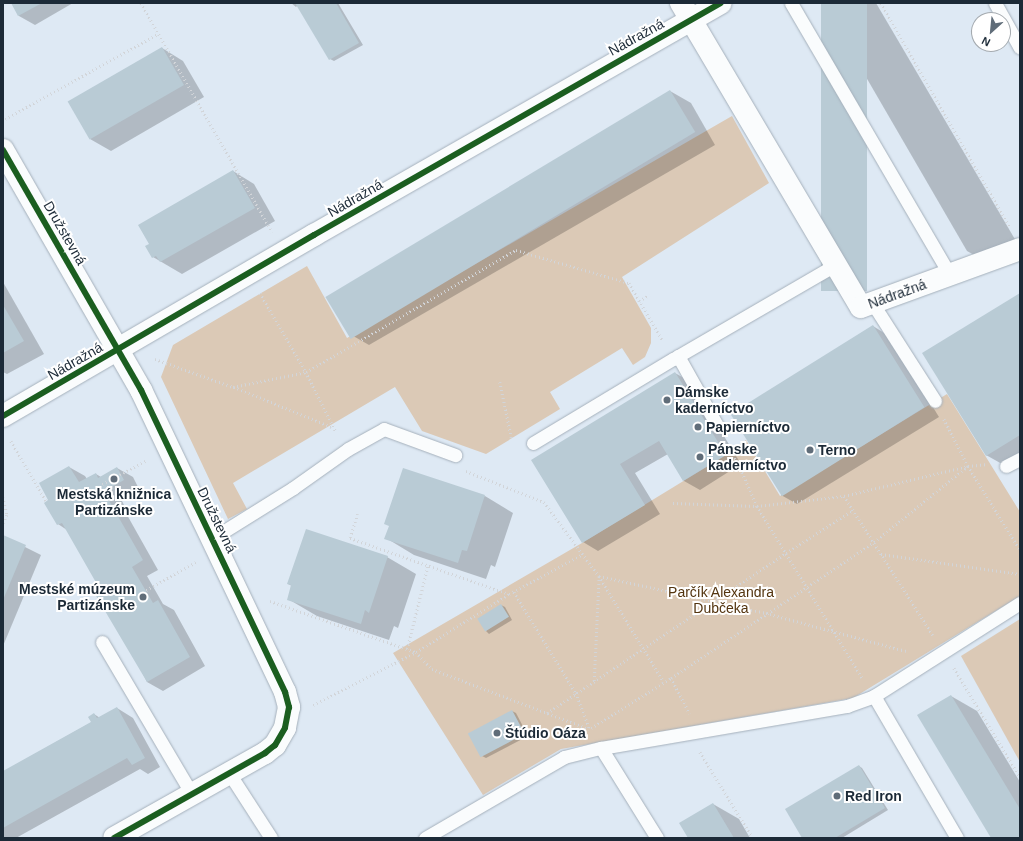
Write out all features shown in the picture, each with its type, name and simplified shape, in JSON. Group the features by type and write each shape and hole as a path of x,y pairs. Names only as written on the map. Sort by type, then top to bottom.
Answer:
{"street":[{"name":"Nádražná","path":"3,416 120,350 334,224 640,48 686,12 721,3"},
{"name":"Nádražná","path":"686,12 861,307 873,304 950,275 1016,240"},
{"name":"Družstevná","path":"3,150 120,350 141,390 213,538 285,692 289,707 285,728 275,745 259,757 114,838"}],"lane":[{"path":"791,3 950,275"},
{"path":"995,3 1020,48"},
{"path":"533,443 676,357 835,265"},
{"path":"873,304 936,401"},
{"path":"676,357 718,427"},
{"path":"213,538 277,498 348,449 384,429 455,455"},
{"path":"1006,466 1020,459"},
{"path":"425,838 564,757 601,748 847,706 874,696 1020,603"},
{"path":"102,642 192,794"},
{"path":"874,696 957,838"},
{"path":"601,748 657,838"},
{"path":"229,773 271,838"}],"path":[{"path":"141,3 275,238"},
{"path":"881,3 1016,240"},
{"path":"5,119 158,34"},
{"path":"233,387 306,372 516,250 629,283 639,301 676,357"},
{"path":"257,288 306,372 332,427 348,449"},
{"path":"639,301 649,295"},
{"path":"155,359 233,387 332,427"},
{"path":"500,382 512,440"},
{"path":"936,401 968,466 1020,550"},
{"path":"718,427 739,465 757,506 874,696"},
{"path":"11,441 46,500"},
{"path":"455,455 458,468 544,502 599,576 664,682"},
{"path":"102,484 148,459"},
{"path":"673,503 757,506 844,496 968,466"},
{"path":"590,729 671,678 874,542 968,466"},
{"path":"844,496 944,652 1020,777"},
{"path":"3,498 7,515 3,524"},
{"path":"547,713 712,602 853,510"},
{"path":"358,514 350,538 509,594"},
{"path":"310,706 416,652 509,594 583,554"},
{"path":"881,554 1020,574"},
{"path":"146,590 196,561"},
{"path":"407,648 428,565"},
{"path":"599,576 766,613 913,653"},
{"path":"594,681 599,576"},
{"path":"514,592 576,693 590,729"},
{"path":"269,601 407,648 416,652 432,669 590,729"},
{"path":"671,678 693,718"},
{"path":"688,733 753,838"}],"green space":[{"path":"732,116 769,183 622,277 651,328 651,343 645,357 633,365 622,348 550,392 560,409 486,454 422,431 395,387 233,483 247,509 228,519 161,377 173,345 307,266 347,338"},
{"name":"Parčík Alexandra Dubčeka","path":"947,394 1020,512 1020,596 853,698 561,749 483,795 393,653 582,543 726,455 746,440 780,496"},
{"path":"1020,619 1020,762 961,656"}],"building":[{"path":"11,3 42,3 18,16"},
{"path":"295,3 336,3 359,43 329,60"},
{"path":"821,3 867,3 867,291 821,291"},
{"path":"162,47 184,85 90,140 68,102"},
{"path":"670,90 695,132 351,339 325,297"},
{"path":"233,170 255,208 160,262 156,256 152,258 145,246 149,244 138,225"},
{"path":"1020,293 1020,435 986,456 922,353"},
{"path":"3,305 24,341 3,353"},
{"path":"873,325 924,407 782,496 731,414"},
{"path":"675,372 726,455 683,481 659,441 620,464 645,505 582,543 531,460"},
{"path":"69,466 79,482 96,473 98,478 117,467 124,480 106,490 109,496 107,497 143,560 132,567 153,603 158,600 190,657 147,682 92,589 98,586 62,523 57,525 44,503 48,500 39,483"},
{"path":"403,468 485,495 467,551 462,550 458,563 384,539 389,526 384,524"},
{"path":"306,529 388,556 369,613 365,610 361,624 287,600 291,585 287,584"},
{"path":"3,535 26,545 3,600"},
{"path":"501,604 509,617 485,632 477,619"},
{"path":"951,695 1020,809 1020,838 991,838 917,715"},
{"path":"117,707 145,758 132,765 127,758 3,828 3,771 91,722 88,717 94,713 97,718"},
{"name":"Štúdio Oáza","path":"512,710 525,734 481,757 468,733"},
{"path":"859,765 885,808 835,838 802,838 785,809"},
{"path":"713,803 734,838 688,838 679,823"}],"cycle path":[{"path":"3,416 314,235 721,3"},
{"path":"3,150 141,390 285,692 289,707 285,728 275,745 265,753 114,838"}],"place":[{"name":"Dámske kaderníctvo","path":"667,400"},
{"name":"Papierníctvo","path":"698,427"},
{"name":"Terno","path":"810,450"},
{"name":"Pánske kaderníctvo","path":"700,457"},
{"name":"Mestská knižnica Partizánske","path":"114,479"},
{"name":"Mestské múzeum Partizánske","path":"143,597"},
{"name":"Štúdio Oáza","path":"497,733"},
{"name":"Red Iron","path":"837,796"}]}
